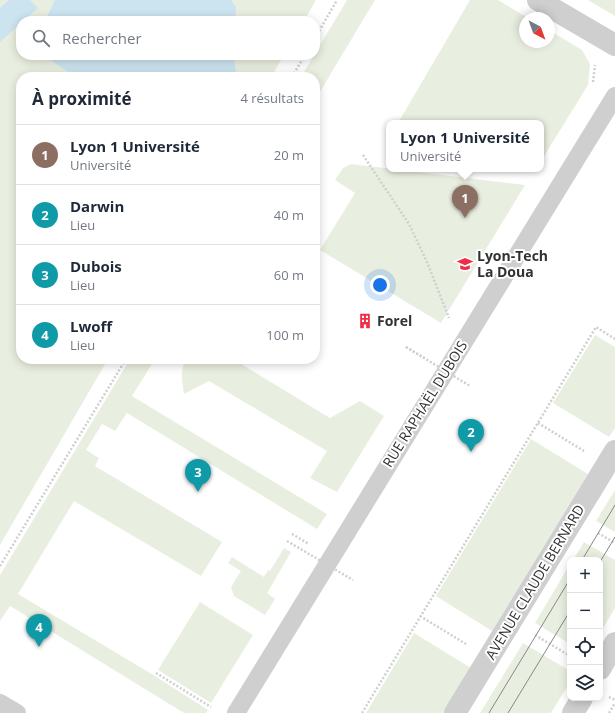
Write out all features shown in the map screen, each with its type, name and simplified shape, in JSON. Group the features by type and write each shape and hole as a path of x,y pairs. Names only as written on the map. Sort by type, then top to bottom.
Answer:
{"street":[{"path":"538,0 615,45"},
{"name":"AVENUE CLAUDE BERNARD","path":"455,713 611,458"},
{"path":"602,665 615,643"},
{"path":"573,713 580,701"}],"lane":[{"name":"RUE RAPHAËL DUBOIS","path":"236,713 615,96"},
{"path":"0,703 17,713"}],"path":[{"path":"320,29 337,0"},
{"path":"295,72 302,60"},
{"path":"592,87 595,62"},
{"path":"363,154 409,224 428,262 449,319 454,312"},
{"path":"362,713 596,327 615,339"},
{"path":"406,347 458,378"},
{"path":"0,566 123,364"},
{"path":"538,423 611,458"},
{"path":"287,541 353,580"},
{"path":"420,616 488,658"},
{"path":"156,672 215,710"},
{"path":"609,713 615,703"}],"green space":[{"path":"0,0 316,0 307,16 16,16 16,60 281,60 274,72 16,72 16,364 105,364 0,545"},
{"path":"347,0 375,0 320,92 320,72 304,72 311,60 320,60 320,45"},
{"path":"470,0 498,0 519,13 519,48 555,48 555,34 582,50 590,64 588,85 544,156 544,120 400,120"},
{"path":"588,0 615,0 615,16"},
{"path":"351,164 386,168 386,172 417,172 525,185 441,323 320,250 355,193 335,180 343,168"},
{"path":"595,335 615,347 615,428 609,437 553,403"},
{"path":"127,364 152,364 132,396 327,514 317,529 127,413 115,431 102,424 86,450 99,458 95,466 222,542 201,576 74,501 18,594 155,676 208,710 206,713 184,713 10,606 0,621 0,575"},
{"path":"184,364 241,364 330,418 360,401 384,416 337,492 310,478 327,451 209,381 184,394 182,372"},
{"path":"531,439 588,474 492,631 436,596"},
{"path":"615,490 615,532 596,521"},
{"path":"584,542 615,560 615,608 603,628 603,557 575,557"},
{"path":"284,548 291,552 267,593 275,599 265,615 234,596 231,587 241,571 228,563 232,557 264,577 268,570 270,571"},
{"path":"567,569 567,642 535,623"},
{"path":"200,602 253,635 211,703 158,670"},
{"path":"414,633 471,668 443,713 366,713"},
{"path":"523,643 567,669 567,687 551,713 480,713"}],"water":[{"path":"9,0 30,0 38,8 29,16 16,16 16,28 0,42 0,8"},
{"path":"55,0 231,0 236,7 235,16 47,16"},
{"path":"50,60 234,60 236,72 68,72"}],"tram line":[{"path":"584,557 615,505"},
{"path":"603,557 615,537"},
{"path":"489,713 567,584"},
{"path":"508,713 567,616"}],"place":[{"name":"Lyon 1 Université","path":"465,218"},
{"name":"Lyon-Tech La Doua","path":"465,264"},
{"name":"Forel","path":"365,321"},
{"name":"Darwin","path":"471,452"},
{"name":"Dubois","path":"198,492"},
{"name":"Lwoff","path":"39,647"}]}
